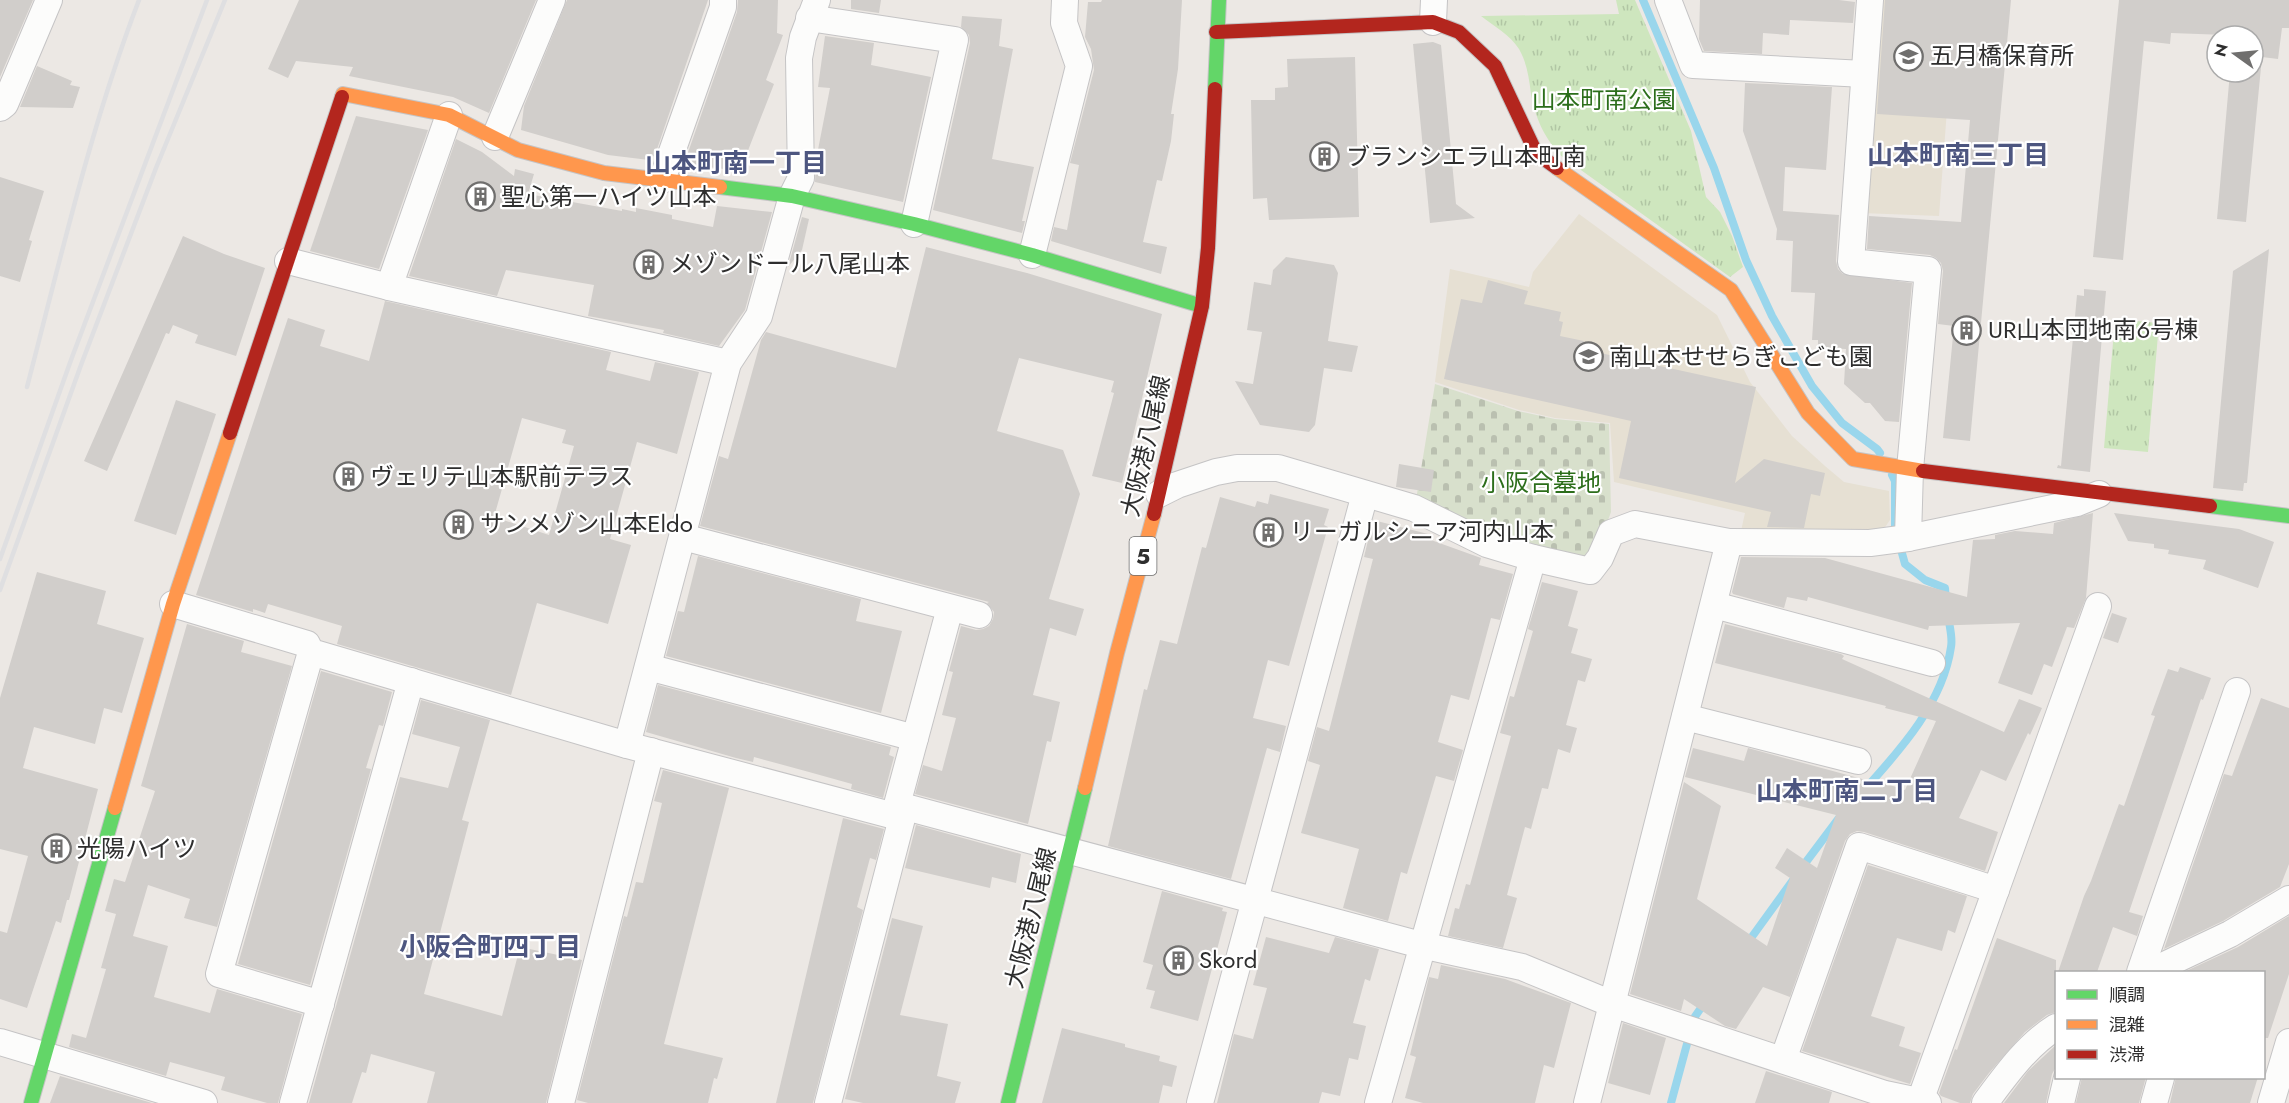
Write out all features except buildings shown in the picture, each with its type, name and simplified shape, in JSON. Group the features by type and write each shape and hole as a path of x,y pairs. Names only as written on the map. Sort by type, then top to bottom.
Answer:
{"street":[{"path":"0,108 5,104 49,0"},
{"path":"495,137 552,0"},
{"path":"662,180 723,7 723,0"},
{"path":"1032,255 1079,66 1064,23 1065,0"},
{"name":"大阪港八尾線","path":"1008,1103 1117,653 1159,494 1202,306 1208,248 1219,0"},
{"path":"1668,0 1693,65 1864,74"},
{"path":"1870,0 1851,262 1928,270 1910,469 1908,538"},
{"path":"561,1103 639,748 648,667 728,363 759,316 792,196 801,178 799,58 802,37 813,9 955,40 914,224"},
{"path":"1216,32 1433,11 1495,66 1536,153 1731,290 1808,413 1853,459 1910,469 2099,494 2289,516"},
{"path":"31,1103 172,604 343,94 449,116 518,150 604,173 792,196 914,224 1032,255 1202,306"},
{"path":"389,287 449,116"},
{"path":"288,261 389,287 728,363"},
{"path":"1159,494 1197,478 1237,468 1278,468 1414,508 1487,544 1590,572 1600,558 1611,533 1635,524 1730,542 1870,543 1908,538 2077,503 2099,494"},
{"path":"1200,1103 1365,494"},
{"path":"683,537 979,615"},
{"path":"1587,1103 1730,542"},
{"path":"1378,1103 1421,945 1533,558"},
{"path":"172,604 307,644 310,652 219,974 321,1004"},
{"path":"1714,604 1932,663"},
{"path":"310,652 639,748 1070,852 1421,945 1522,967 1612,1005 1783,1060 1878,1098 1924,1102 1996,890 2098,606"},
{"path":"896,811 950,608"},
{"path":"648,667 915,738"},
{"path":"293,1103 411,681"},
{"path":"2139,971 2237,691"},
{"path":"1685,717 1858,761"},
{"path":"828,1103 902,818 896,811"},
{"path":"1783,1060 1859,846 1996,890"},
{"path":"2154,971 2194,961 2230,934 2289,899"},
{"path":"1985,1103 2002,1079 2043,1035 2055,1029"},
{"path":"0,1042 204,1103"},
{"path":"2271,1103 2289,1042"},
{"path":"2061,1103 2067,1079"},
{"path":"2154,1103 2160,1079"}],"shaded area":[{"path":"1879,0 1939,0 1955,3 1939,216 1861,213"},
{"name":"南山本せせらぎこども園","path":"1579,214 1717,315 1750,382 1792,436 1825,466 1844,482 1889,491 1890,520 1883,530 1741,531 1745,513 1614,482 1610,423 1555,418 1519,410 1435,382 1450,269 1529,287 1533,272"}],"green space":[{"name":"山本町南公園","path":"1616,0 1635,0 1691,131 1706,197 1720,212 1732,236 1743,267 1730,277 1560,155 1549,141 1538,119 1522,54 1506,35 1481,16 1619,14"},
{"path":"2115,319 2159,323 2148,452 2104,448"},
{"name":"小阪合墓地","path":"1435,384 1518,411 1555,419 1609,424 1611,512 1598,548 1590,559 1500,539 1416,500"}],"waterway":[{"path":"1643,0 1714,168 1746,260 1772,316 1812,386 1842,423 1880,453"},
{"path":"1892,475 1895,481 1895,528 1905,564 1925,580 1945,588 1946,602"},
{"path":"1866,788 1907,740 1939,687 1947,667 1951,643 1948,615"},
{"path":"1800,870 1839,818"},
{"path":"1746,945 1793,880"},
{"path":"1671,1103 1694,1018 1705,1002"}],"railway":[{"path":"27,387 91,143 139,0"},
{"path":"0,559 71,360 207,0"},
{"path":"0,590 81,365 156,168 225,0"}],"traffic: fast":[{"path":"1215,89 1219,0"},
{"path":"720,187 792,196 914,224 1032,255 1202,306"},
{"path":"2210,506 2289,516"},
{"path":"1008,1103 1085,788"},
{"path":"31,1103 115,808"}],"traffic: slow":[{"path":"342,97 343,94 449,115 518,150 604,173 720,187"},
{"path":"1557,168 1731,290 1808,413 1853,459 1923,471"},
{"path":"115,808 173,604 230,433"},
{"path":"1085,788 1117,653 1154,514"}],"traffic: jam":[{"path":"1216,32 1433,22 1459,32 1495,66 1536,153 1557,168"},
{"path":"1154,514 1202,306 1208,248 1215,89"},
{"path":"230,433 342,97"},
{"path":"1923,471 2210,506"}],"place":[{"name":"五月橋保育所","path":"1909,56"},
{"name":"ブランシエラ山本町南","path":"1325,157"},
{"name":"聖心第一ハイツ山本","path":"480,197"},
{"name":"メゾンドール八尾山本","path":"649,264"},
{"name":"UR山本団地南6号棟","path":"1967,330"},
{"name":"南山本せせらぎこども園","path":"1588,357"},
{"name":"ヴェリテ山本駅前テラス","path":"349,477"},
{"name":"サンメゾン山本Eldo","path":"459,524"},
{"name":"リーガルシニア河内山本","path":"1269,532"},
{"name":"光陽ハイツ","path":"56,849"},
{"name":"Skord","path":"1178,960"}],"district":[{"name":"山本町南三丁目","path":"1958,155"},
{"name":"山本町南一丁目","path":"736,163"},
{"name":"山本町南二丁目","path":"1847,791"},
{"name":"小阪合町四丁目","path":"490,947"}]}
